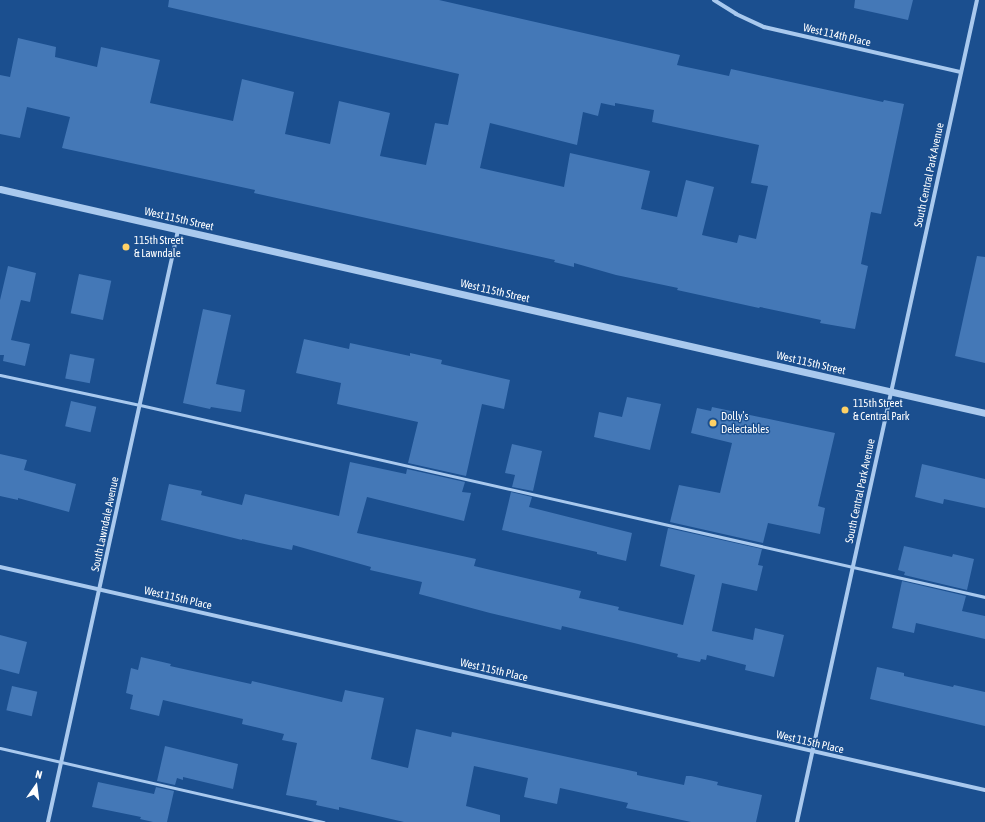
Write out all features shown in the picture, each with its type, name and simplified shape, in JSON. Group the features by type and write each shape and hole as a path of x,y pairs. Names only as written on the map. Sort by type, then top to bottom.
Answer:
{"street":[{"name":"West 114th Place","path":"714,0 736,14 764,27 961,72"},
{"name":"South Central Park Avenue","path":"797,822 976,0"},
{"name":"West 115th Street","path":"0,189 985,413"},
{"name":"South Lawndale Avenue","path":"48,822 178,230"},
{"name":"West 115th Place","path":"0,567 985,790"}],"lane":[{"path":"0,376 140,405 985,597"},
{"path":"0,748 324,822"}],"building":[{"path":"169,0 439,0 680,55 677,65 729,76 731,69 883,102 884,100 904,104 881,214 871,212 861,264 868,266 855,329 820,323 821,320 677,290 678,288 616,275 574,263 574,267 554,262 555,260 254,193 255,190 62,148 70,117 27,107 20,138 0,134 0,75 10,77 18,38 56,47 55,57 97,67 101,47 160,60 150,103 233,121 242,79 294,92 285,134 330,144 339,101 390,113 380,156 426,165 435,123 448,125 459,74 168,7","holes":["601,103 615,106 615,103 654,110 652,122 759,145 751,183 768,186 756,239 739,235 737,243 702,235 714,187 686,180 677,217 641,209 650,171 570,153 564,187 480,168 490,123 577,145 583,112 598,116"]},
{"path":"855,0 913,0 908,20 854,8"},
{"path":"977,256 985,257 985,363 955,356"},
{"path":"8,266 36,273 30,302 21,300 11,340 30,344 25,366 3,361 4,355 0,355 0,300"},
{"path":"79,274 111,281 103,320 71,313"},
{"path":"203,309 231,315 216,384 245,390 241,412 211,407 210,409 183,403"},
{"path":"304,339 349,349 350,343 410,356 410,353 442,360 441,364 510,380 504,409 482,404 466,476 408,463 418,422 337,404 341,383 296,373"},
{"path":"70,354 95,359 90,383 65,379"},
{"path":"627,397 661,404 650,450 594,437 599,412 622,417"},
{"path":"71,401 96,407 90,432 65,426"},
{"path":"712,407 835,433 818,506 825,508 820,534 768,523 763,543 670,522 679,485 720,493 732,443 691,433 697,408 711,411"},
{"path":"512,444 542,451 533,491 512,487 515,475 505,473"},
{"path":"0,454 27,460 24,470 76,484 69,512 18,498 18,500 0,496"},
{"path":"350,462 406,474 407,469 465,482 462,492 471,493 464,521 367,497 357,533 476,559 474,566 581,591 579,598 619,607 618,610 683,625 695,575 660,566 668,528 762,549 758,565 763,566 757,591 722,583 712,631 753,640 755,628 784,635 774,677 745,670 746,665 707,655 706,660 701,659 700,662 677,657 678,654 634,643 562,626 561,630 419,594 422,582 370,570 371,567 293,545 292,550 242,540 161,520 169,484 202,491 201,495 242,505 245,494 339,516"},
{"path":"922,464 985,479 985,508 944,499 943,504 915,497"},
{"path":"511,492 532,497 529,507 632,533 626,561 597,554 597,552 502,530"},
{"path":"904,546 952,557 953,554 974,559 967,590 904,575 905,572 898,570"},
{"path":"902,581 966,596 962,611 985,616 985,639 916,623 914,633 892,628"},
{"path":"0,635 27,642 19,674 0,669"},
{"path":"141,657 171,664 170,666 251,684 252,681 342,702 345,690 384,698 371,759 408,768 416,729 451,737 452,732 637,772 637,775 684,785 686,776 691,776 718,782 717,785 762,795 756,822 691,822 626,808 628,803 560,788 557,804 524,797 528,778 474,766 466,806 500,815 500,822 404,822 339,807 339,810 316,805 317,801 286,795 297,743 282,740 284,734 242,724 243,719 163,700 159,716 130,709 133,695 126,693 131,668 138,670"},
{"path":"877,667 904,673 904,676 953,687 954,685 985,692 985,726 870,699"},
{"path":"12,686 37,692 32,716 6,710"},
{"path":"165,746 238,764 233,789 183,777 183,780 177,778 175,785 157,781"},
{"path":"98,782 154,794 156,787 174,791 167,822 153,822 140,819 141,817 92,807"}],"place":[{"name":"115th Street & Lawndale","path":"126,247"},
{"name":"115th Street & Central Park","path":"845,410"},
{"name":"Dolly’s Delectables","path":"713,423"}]}
